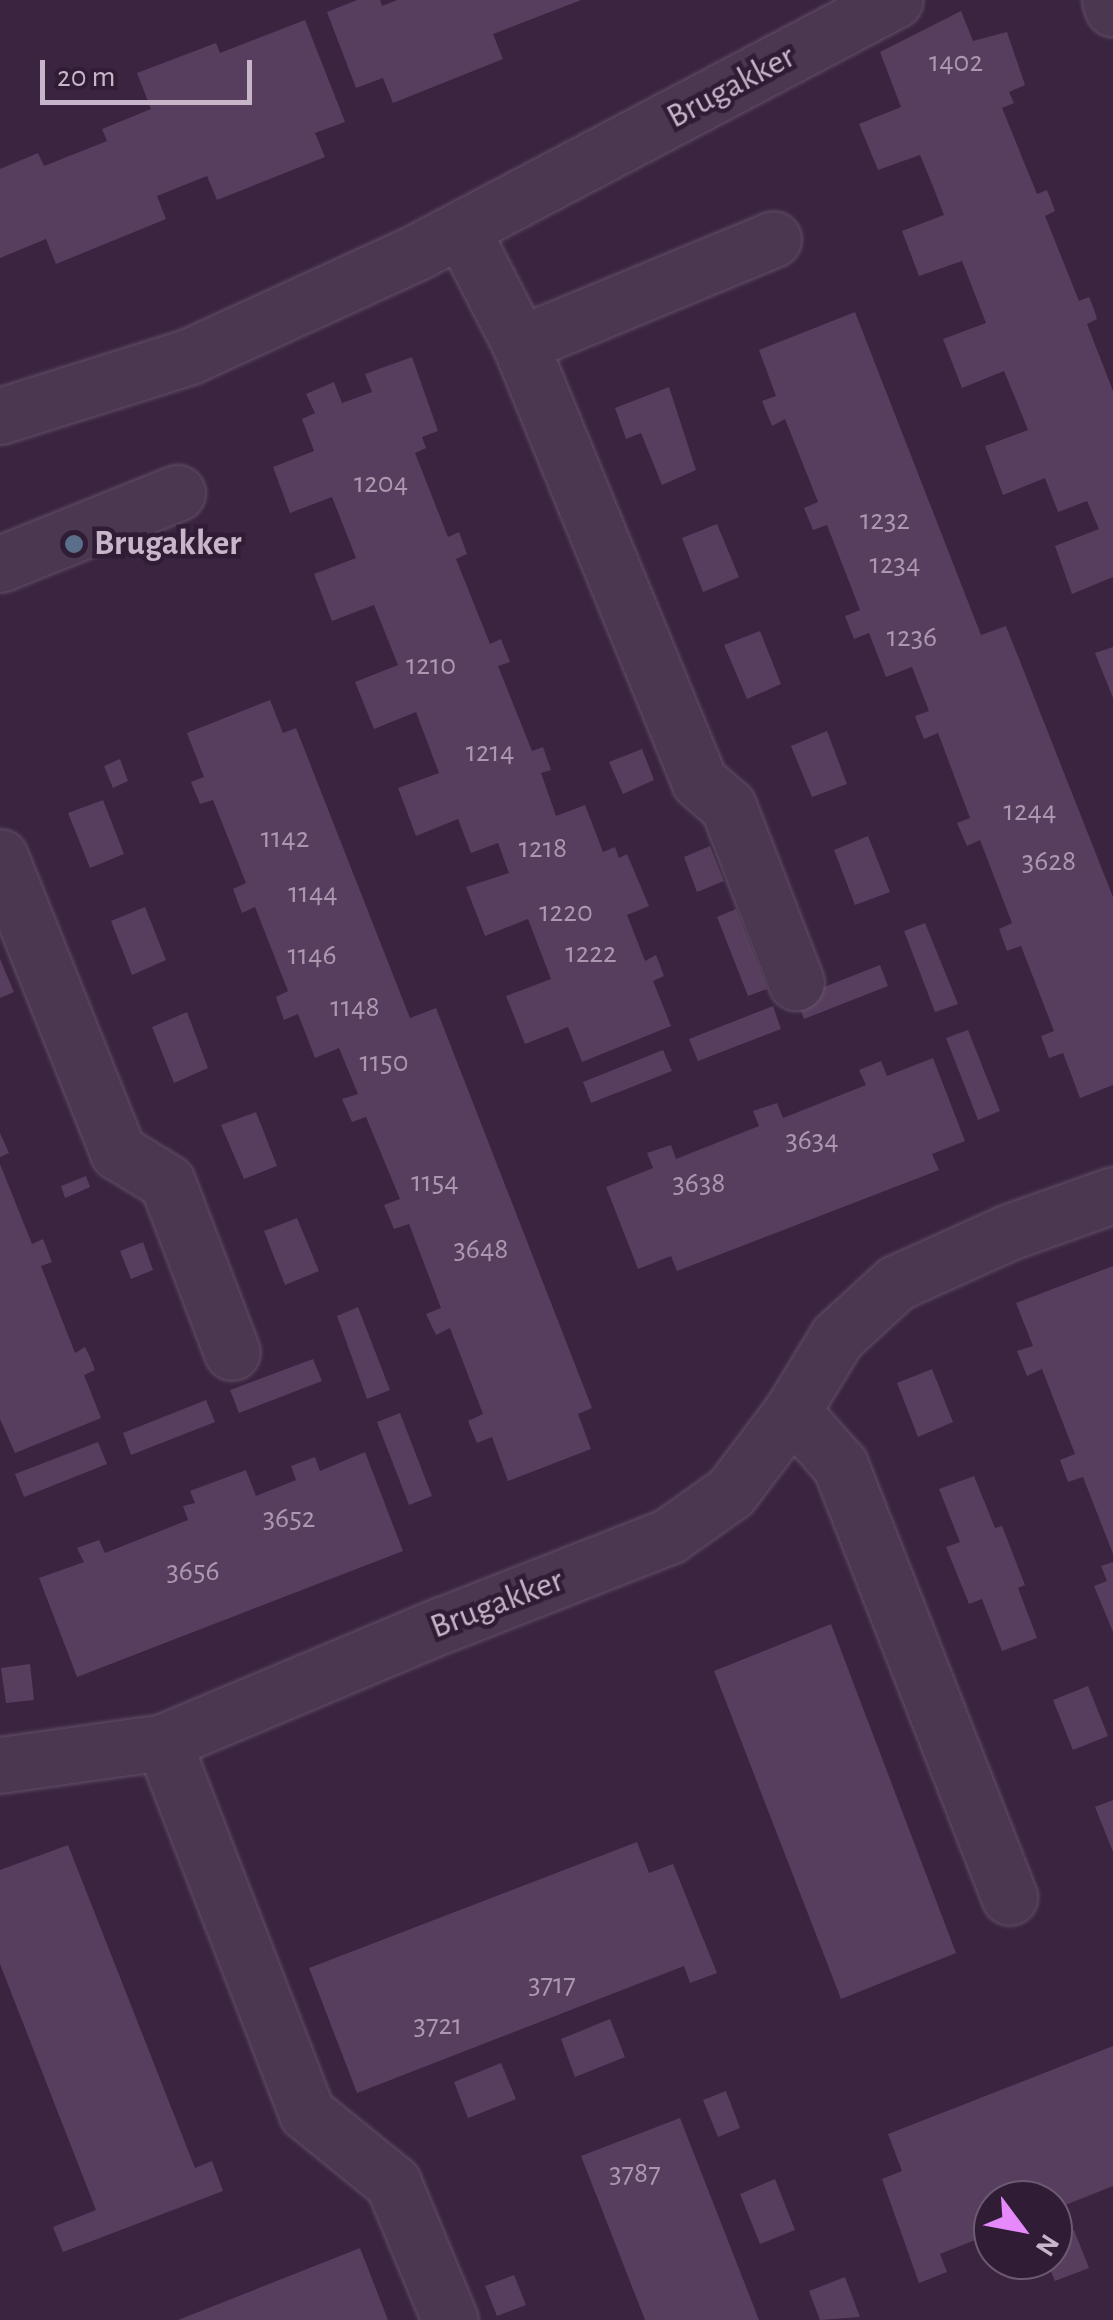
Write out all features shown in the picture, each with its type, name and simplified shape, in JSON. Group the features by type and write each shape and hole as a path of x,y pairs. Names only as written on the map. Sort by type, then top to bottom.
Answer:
{"street":[{"name":"Brugakker","path":"0,416 190,356 461,230 895,0"},
{"path":"1110,0 1113,8"},
{"path":"461,230 520,344 699,781 728,806 796,982"},
{"path":"520,344 773,240"},
{"path":"0,564 177,493"},
{"path":"0,857 118,1152 168,1182 232,1352"},
{"name":"Brugakker","path":"0,1765 163,1742 442,1624 670,1536 731,1492 792,1412 837,1337 896,1283 1010,1232 1113,1195"},
{"path":"792,1412 840,1465 1009,1897"},
{"path":"163,1742 308,2114 392,2183 450,2320"}],"building":[{"path":"357,0 380,0 382,6 397,0 581,0 493,34 503,59 393,103 383,78 356,88 327,12"},
{"path":"961,11 973,41 1007,32 1025,85 1009,92 1014,103 1002,108 1037,194 1047,190 1051,200 1055,211 1045,216 1079,301 1089,297 1094,309 1097,319 1087,324 1113,391 1113,577 1072,594 1055,546 1099,529 1087,501 1058,512 1045,478 1003,495 985,446 1028,430 1004,371 962,388 943,339 986,323 962,261 919,276 902,231 944,215 920,155 878,170 859,124 901,107 880,52"},
{"path":"305,20 345,122 315,133 325,157 217,200 207,176 157,196 166,219 56,264 46,239 0,258 0,169 38,153 44,166 107,141 102,129 151,109 137,73 216,43 220,53"},
{"path":"855,312 981,635 1006,626 1113,897 1113,1085 1080,1098 1063,1053 1049,1058 1041,1036 1054,1031 1021,946 1007,951 999,929 1012,923 980,840 967,846 957,823 970,818 938,733 924,739 919,727 915,716 929,711 912,667 886,677 869,633 854,639 845,616 860,610 827,525 813,530 804,508 818,502 785,419 772,426 762,401 776,396 759,350"},
{"path":"412,357 438,431 422,437 426,448 415,453 448,537 459,532 467,554 456,559 490,644 501,639 510,662 498,666 532,751 543,747 551,770 541,773 556,816 585,805 603,852 615,847 619,858 627,854 649,906 627,915 645,961 656,955 664,976 653,981 671,1026 582,1062 568,1027 525,1044 506,996 551,979 528,919 485,936 466,887 509,873 498,843 471,853 458,819 416,836 398,788 439,773 416,712 374,729 355,682 398,665 374,605 332,621 314,574 356,558 332,497 290,513 273,467 314,451 302,419 315,413 306,394 334,382 342,403 372,392 365,374"},
{"path":"669,387 696,470 662,485 641,433 626,439 615,408"},
{"path":"717,524 739,577 703,592 682,538"},
{"path":"760,631 781,684 747,699 724,645"},
{"path":"1113,647 1113,698 1095,653"},
{"path":"270,700 283,733 296,728 410,1018 436,1008 592,1408 578,1414 591,1449 508,1481 492,1437 477,1443 468,1421 483,1414 450,1328 436,1335 426,1314 441,1308 409,1224 394,1229 384,1205 400,1199 366,1117 352,1122 342,1099 358,1094 339,1048 315,1058 298,1014 284,1020 276,997 288,991 255,907 242,913 233,889 246,883 213,800 200,804 191,782 204,777 187,733"},
{"path":"827,731 847,784 812,797 791,746"},
{"path":"642,749 654,780 623,794 609,762"},
{"path":"120,759 128,781 113,788 104,766"},
{"path":"103,800 124,854 90,868 68,813"},
{"path":"868,836 890,892 855,905 834,850"},
{"path":"710,846 724,881 697,892 684,857"},
{"path":"145,907 166,960 132,975 111,921"},
{"path":"736,909 767,989 748,996 717,917"},
{"path":"925,923 958,1004 935,1012 904,931"},
{"path":"0,959 14,992 0,998"},
{"path":"880,965 888,986 804,1019 796,998"},
{"path":"773,1006 781,1029 698,1061 689,1039"},
{"path":"187,1012 208,1068 174,1083 152,1027"},
{"path":"968,1030 1000,1111 978,1120 946,1038"},
{"path":"663,1050 672,1071 591,1103 583,1082"},
{"path":"933,1058 965,1141 932,1154 939,1170 677,1271 671,1256 638,1269 606,1187 653,1168 647,1153 671,1145 676,1159 759,1126 753,1111 777,1103 783,1118 866,1085 859,1070 881,1061 887,1076"},
{"path":"256,1112 277,1166 244,1179 221,1125"},
{"path":"0,1133 9,1153 0,1157"},
{"path":"0,1164 32,1244 43,1239 52,1262 41,1266 75,1353 85,1347 90,1357 95,1370 84,1375 101,1418 15,1453 0,1419"},
{"path":"86,1176 90,1187 65,1198 61,1186"},
{"path":"297,1218 319,1271 285,1285 264,1231"},
{"path":"143,1242 153,1270 131,1279 120,1251"},
{"path":"1113,1266 1113,1554 1083,1477 1068,1482 1060,1460 1075,1454 1042,1369 1027,1376 1017,1351 1033,1346 1016,1303"},
{"path":"358,1307 390,1390 367,1399 337,1316"},
{"path":"313,1359 322,1381 239,1413 230,1390"},
{"path":"932,1369 953,1422 918,1437 897,1383"},
{"path":"206,1400 215,1422 131,1455 123,1433"},
{"path":"400,1413 432,1496 409,1505 377,1422"},
{"path":"98,1442 107,1464 24,1497 15,1474"},
{"path":"365,1452 403,1551 77,1677 39,1578 84,1562 77,1548 99,1540 105,1553 188,1520 183,1506 195,1503 190,1491 246,1470 256,1496 296,1480 291,1466 315,1457 320,1471"},
{"path":"974,1476 995,1528 1002,1526 1025,1585 1018,1588 1037,1638 1002,1651 982,1599 969,1604 946,1547 960,1542 939,1489"},
{"path":"1113,1562 1113,1632 1094,1586 1107,1581 1101,1566"},
{"path":"831,1624 956,1953 841,1999 714,1671"},
{"path":"30,1664 34,1700 6,1703 1,1668"},
{"path":"1088,1686 1108,1736 1073,1750 1053,1700"},
{"path":"1113,1800 1113,1852 1095,1807"},
{"path":"637,1842 649,1873 673,1864 717,1973 690,1983 684,1966 357,2093 309,1968"},
{"path":"68,1845 195,2168 212,2161 223,2191 63,2252 53,2227 96,2210 0,1964 0,1870"},
{"path":"610,2019 625,2057 575,2077 561,2039"},
{"path":"1113,2046 1113,2186 1073,2202 1073,2180 973,2180 973,2241 940,2254 947,2272 919,2283 882,2179 902,2171 888,2134"},
{"path":"501,2063 516,2099 468,2118 454,2082"},
{"path":"726,2091 740,2128 718,2137 703,2100"},
{"path":"680,2118 759,2320 645,2320 581,2156"},
{"path":"775,2179 795,2230 760,2244 740,2194"},
{"path":"1073,2230 1089,2268 1073,2274"},
{"path":"360,2248 388,2320 178,2320"},
{"path":"514,2275 526,2305 497,2316 485,2286"},
{"path":"845,2277 860,2317 820,2320 809,2291"}],"place":[{"name":"Brugakker","path":"74,544"}]}
